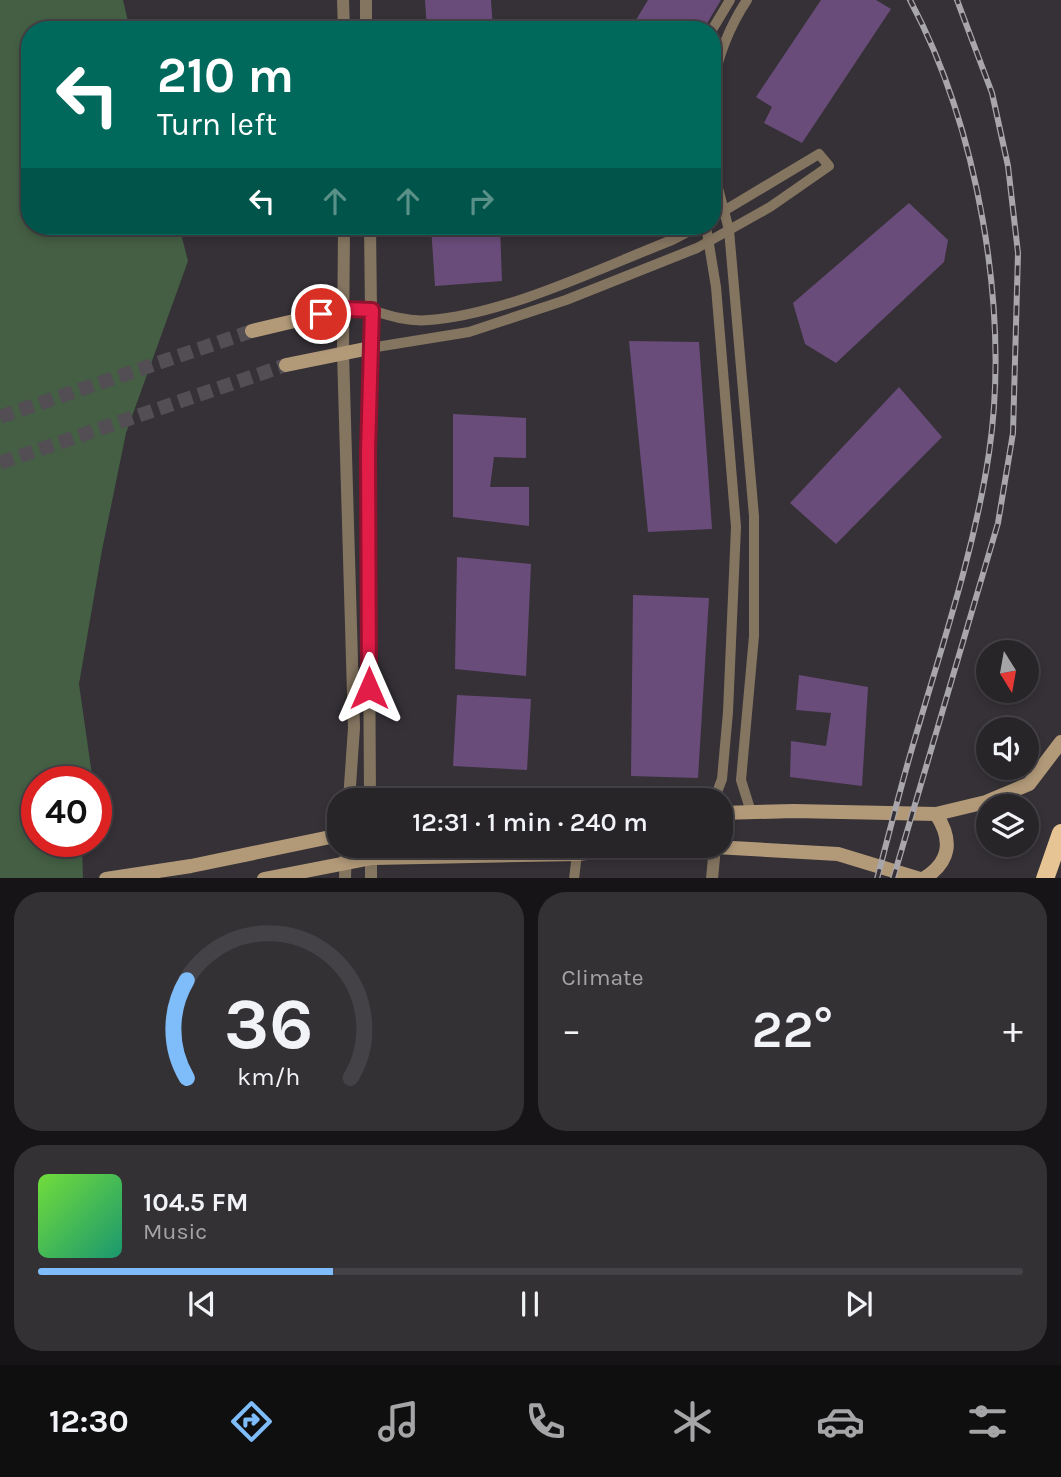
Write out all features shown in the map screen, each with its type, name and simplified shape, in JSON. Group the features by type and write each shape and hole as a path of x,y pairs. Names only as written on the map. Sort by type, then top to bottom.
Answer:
{"highway":[{"path":"1045,878 1061,833"}],"main road":[{"path":"252,331 345,309 372,310"},
{"path":"286,365 369,348"},
{"path":"733,813 936,814 986,802 1028,784 1061,742"},
{"path":"733,848 838,854 922,878 935,872 943,860 948,844 946,829 936,814"},
{"path":"106,878 191,866 327,838"},
{"path":"264,878 345,872 364,858"}],"street":[{"path":"344,0 344,21"},
{"path":"366,0 366,21"},
{"path":"717,21 730,0"},
{"path":"721,51 747,0"},
{"path":"721,214 819,154 829,166 770,207 721,235"},
{"path":"721,198 729,230 754,516 754,636 741,780 751,812"},
{"path":"345,235 343,353 354,728 350,788"},
{"path":"370,235 370,788"},
{"path":"372,310 396,318 428,321 500,306 682,235"},
{"path":"707,235 716,287 736,527 728,712 722,779 719,788"},
{"path":"369,348 469,332 566,300 720,235"},
{"path":"371,878 372,858"},
{"path":"574,878 576,858"},
{"path":"712,878 714,858"}],"green space":[{"path":"0,0 123,0 128,21 21,21 21,235 181,235 188,261 126,433 102,550 79,684 91,766 21,766 21,857 82,857 83,878 0,878"}],"building":[{"path":"425,0 491,0 492,21 426,21"},
{"path":"648,0 721,0 708,21 635,21"},
{"path":"821,0 876,0 891,9 802,143 764,123 772,107 756,97"},
{"path":"909,203 948,240 944,262 836,363 805,344 793,303"},
{"path":"432,235 500,235 502,281 435,286"},
{"path":"629,341 699,342 712,529 648,532"},
{"path":"899,387 942,437 836,544 790,503"},
{"path":"453,414 526,418 526,458 494,457 490,487 529,487 529,526 453,517"},
{"path":"457,557 531,564 526,676 455,669"},
{"path":"633,595 709,598 698,778 631,776"},
{"path":"799,675 868,687 862,786 790,777 791,741 826,746 831,713 796,710"},
{"path":"457,695 531,699 527,770 453,766"}],"tunnel":[{"path":"0,417 252,331"},
{"path":"0,463 286,365"}],"railway":[{"path":"877,878 975,527 989,453 994,398 995,340 983,221 954,105 934,50 910,0"},
{"path":"893,878 998,523 1013,433 1018,253 1008,166 992,93 957,0"}],"route":[{"path":"321,314 357,308 372,310 368,451 369,688"}]}
